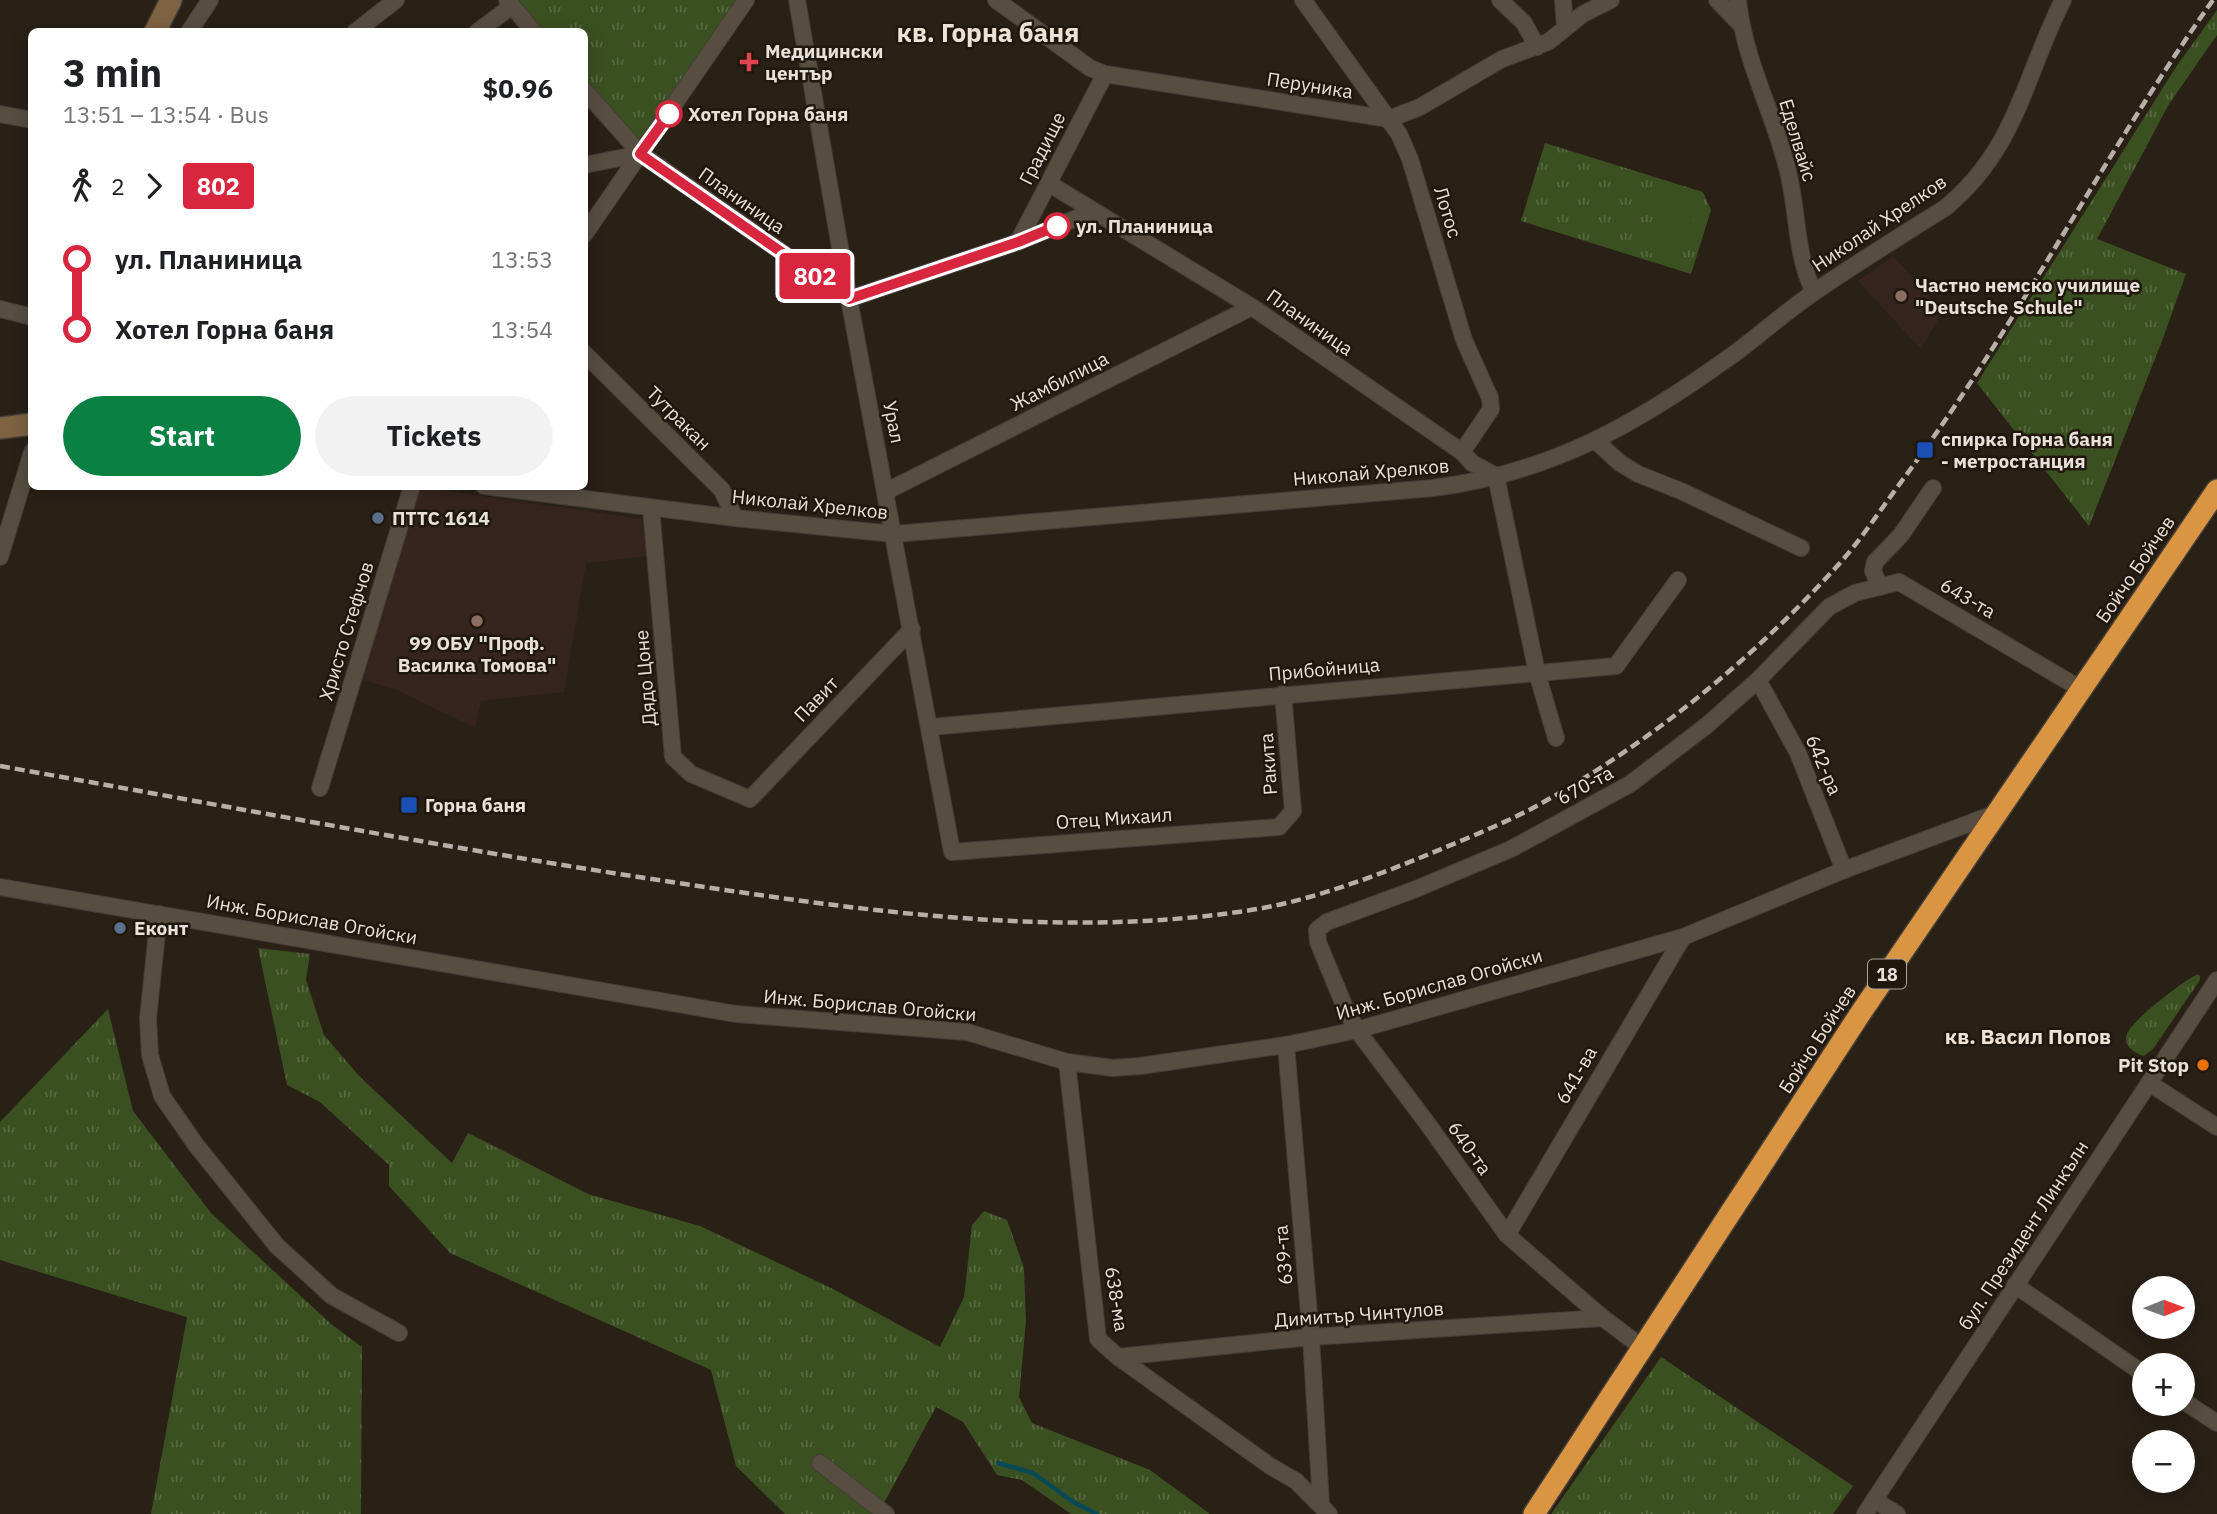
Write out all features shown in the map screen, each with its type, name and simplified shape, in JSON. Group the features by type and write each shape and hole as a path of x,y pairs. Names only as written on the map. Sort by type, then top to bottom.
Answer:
{"highway":[{"name":"Бойчо Бойчев","path":"1534,1514 1860,1014 2217,490"}],"street":[{"path":"157,28 171,0"},
{"path":"192,28 210,0"},
{"path":"360,28 396,0"},
{"path":"588,229 746,0"},
{"name":"Урал","path":"797,0 849,299 953,852"},
{"name":"Перуника","path":"996,0 1090,68 1105,74 1388,119 1420,107 1502,59 1555,38 1583,15 1611,0"},
{"name":"Лотос","path":"1303,0 1399,134 1410,159 1464,340 1490,398 1491,409 1462,452"},
{"path":"1500,0 1524,23 1537,47"},
{"path":"1563,0 1566,27"},
{"path":"1717,0 1741,25"},
{"name":"Еделвайс","path":"1738,0 1741,25 1754,73 1789,176 1804,265 1814,292"},
{"name":"Николай Хрелков","path":"514,490 735,518 894,534 1433,488 1496,477 1566,455 1655,407 1720,364 1814,292 1945,208 1979,177 2010,126 2063,0"},
{"path":"482,28 510,3 531,28"},
{"name":"Градище","path":"1018,242 1105,74"},
{"name":"Планиница","path":"588,95 640,154 849,299"},
{"path":"0,114 28,119"},
{"path":"588,164 640,154"},
{"name":"Планиница","path":"1048,183 1252,307 1462,452 1472,463 1496,477"},
{"path":"849,299 1018,242 1094,211"},
{"name":"Жамбилица","path":"885,492 1252,307"},
{"path":"0,309 28,316"},
{"name":"Тутракан","path":"588,357 722,490 735,518"},
{"path":"0,428 28,424"},
{"path":"1596,441 1620,463 1638,474 1681,491 1801,548"},
{"path":"0,556 28,465"},
{"path":"1496,477 1537,673 1556,738"},
{"path":"1880,587 1873,571 1875,562 1901,536 1933,488"},
{"name":"Христо Стефчов","path":"320,789 411,490"},
{"name":"Дядо Цоне","path":"651,508 673,757 691,774 750,799"},
{"name":"Прибойница","path":"930,726 1616,666 1678,580"},
{"name":"643-та","path":"1829,607 1855,593 1899,582 2081,689"},
{"name":"670-та","path":"1317,930 1327,922 1511,849 1630,784 1706,726 1758,680 1829,607"},
{"name":"Павит","path":"750,799 912,629"},
{"name":"642-ра","path":"1758,680 1798,753 1844,870"},
{"name":"Ракита","path":"1279,827 1293,811 1283,694"},
{"name":"Инж. Борислав Огойски","path":"0,887 736,1014 967,1032 1067,1062 1113,1068 1286,1045 1357,1030 1683,937 1844,870 1997,813"},
{"name":"Отец Михаил","path":"953,852 1279,827"},
{"path":"159,914 148,1018 150,1055 162,1096 196,1145 277,1246 332,1296 399,1333"},
{"name":"640-та","path":"1317,930 1318,942 1357,1030 1507,1235 1603,1318 1643,1348"},
{"name":"641-ва","path":"1507,1235 1683,937"},
{"name":"бул. Президент Линкълн","path":"1869,1507 2217,980"},
{"name":"639-та","path":"1286,1045 1325,1509"},
{"name":"638-ма","path":"1067,1062 1098,1339 1118,1357 1270,1466 1296,1481 1325,1509"},
{"path":"2149,1083 2217,1127"},
{"path":"2015,1285 2132,1366"},
{"name":"Димитър Чинтулов","path":"1118,1357 1311,1337 1603,1318"},
{"path":"2195,1409 2217,1423"},
{"path":"820,1463 886,1514"},
{"path":"1869,1507 1896,1514"}],"shaded area":[{"name":"Частно немско училище \"Deutsche Schule\"","path":"1893,256 1943,311 1921,349 1858,281"},
{"name":"99 ОБУ \"Проф. Василка Томова\"","path":"420,490 442,490 642,519 648,556 586,563 564,692 481,701 475,728 397,690 360,679"}],"green space":[{"path":"507,0 746,0 641,154 588,93 588,28 531,28"},
{"path":"2217,10 2217,35 2169,104 2097,239 2186,274 2089,526 1977,383 2176,67"},
{"path":"1545,143 1703,192 1711,210 1691,274 1521,221"},
{"path":"1665,186 1701,199 1679,262 1643,250"},
{"path":"258,948 310,954 306,980 324,1035 359,1076 452,1163 468,1133 588,1194 700,1226 831,1288 940,1347 964,1297 972,1225 984,1211 1007,1220 1024,1268 1026,1321 1019,1397 1032,1423 1150,1470 1210,1514 1071,1514 1022,1480 997,1475 963,1422 936,1407 878,1514 785,1514 736,1466 711,1370 450,1253 389,1186 389,1165 320,1102 287,1085"},
{"path":"2198,974 2200,980 2153,1049 2144,1056 2132,1050 2127,1044 2126,1036 2132,1026 2160,1000"},
{"path":"108,1009 133,1111 211,1213 331,1324 362,1347 361,1514 151,1514 187,1317 0,1260 0,1122"},
{"path":"1661,1357 1853,1486 1833,1514 1551,1514"}],"waterway":[{"path":"998,1463 1033,1473 1075,1503 1097,1514"}],"railway":[{"path":"0,766 593,870 890,912 1032,922 1174,919 1268,907 1357,882 1531,809 1616,758 1696,699 1806,599 1857,543 1945,420 2134,119 2213,0"}],"bus line":[{"name":"802","path":"669,114 640,154 849,299 1018,242 1057,226"}],"place":[{"name":"Медицински център","path":"749,62"},
{"name":"Хотел Горна баня","path":"669,114"},
{"name":"ул. Планиница","path":"1057,226"},
{"name":"Частно немско училище \"Deutsche Schule\"","path":"1901,296"},
{"name":"спирка Горна баня - метростанция","path":"1925,450"},
{"name":"ПТТС 1614","path":"378,518"},
{"name":"99 ОБУ \"Проф. Василка Томова\"","path":"477,621"},
{"name":"Горна баня","path":"409,805"},
{"name":"Еконт","path":"120,928"},
{"name":"Pit Stop","path":"2203,1065"}],"district":[{"name":"кв. Горна баня","path":"988,32"},
{"name":"кв. Васил Попов","path":"2028,1036"}]}
